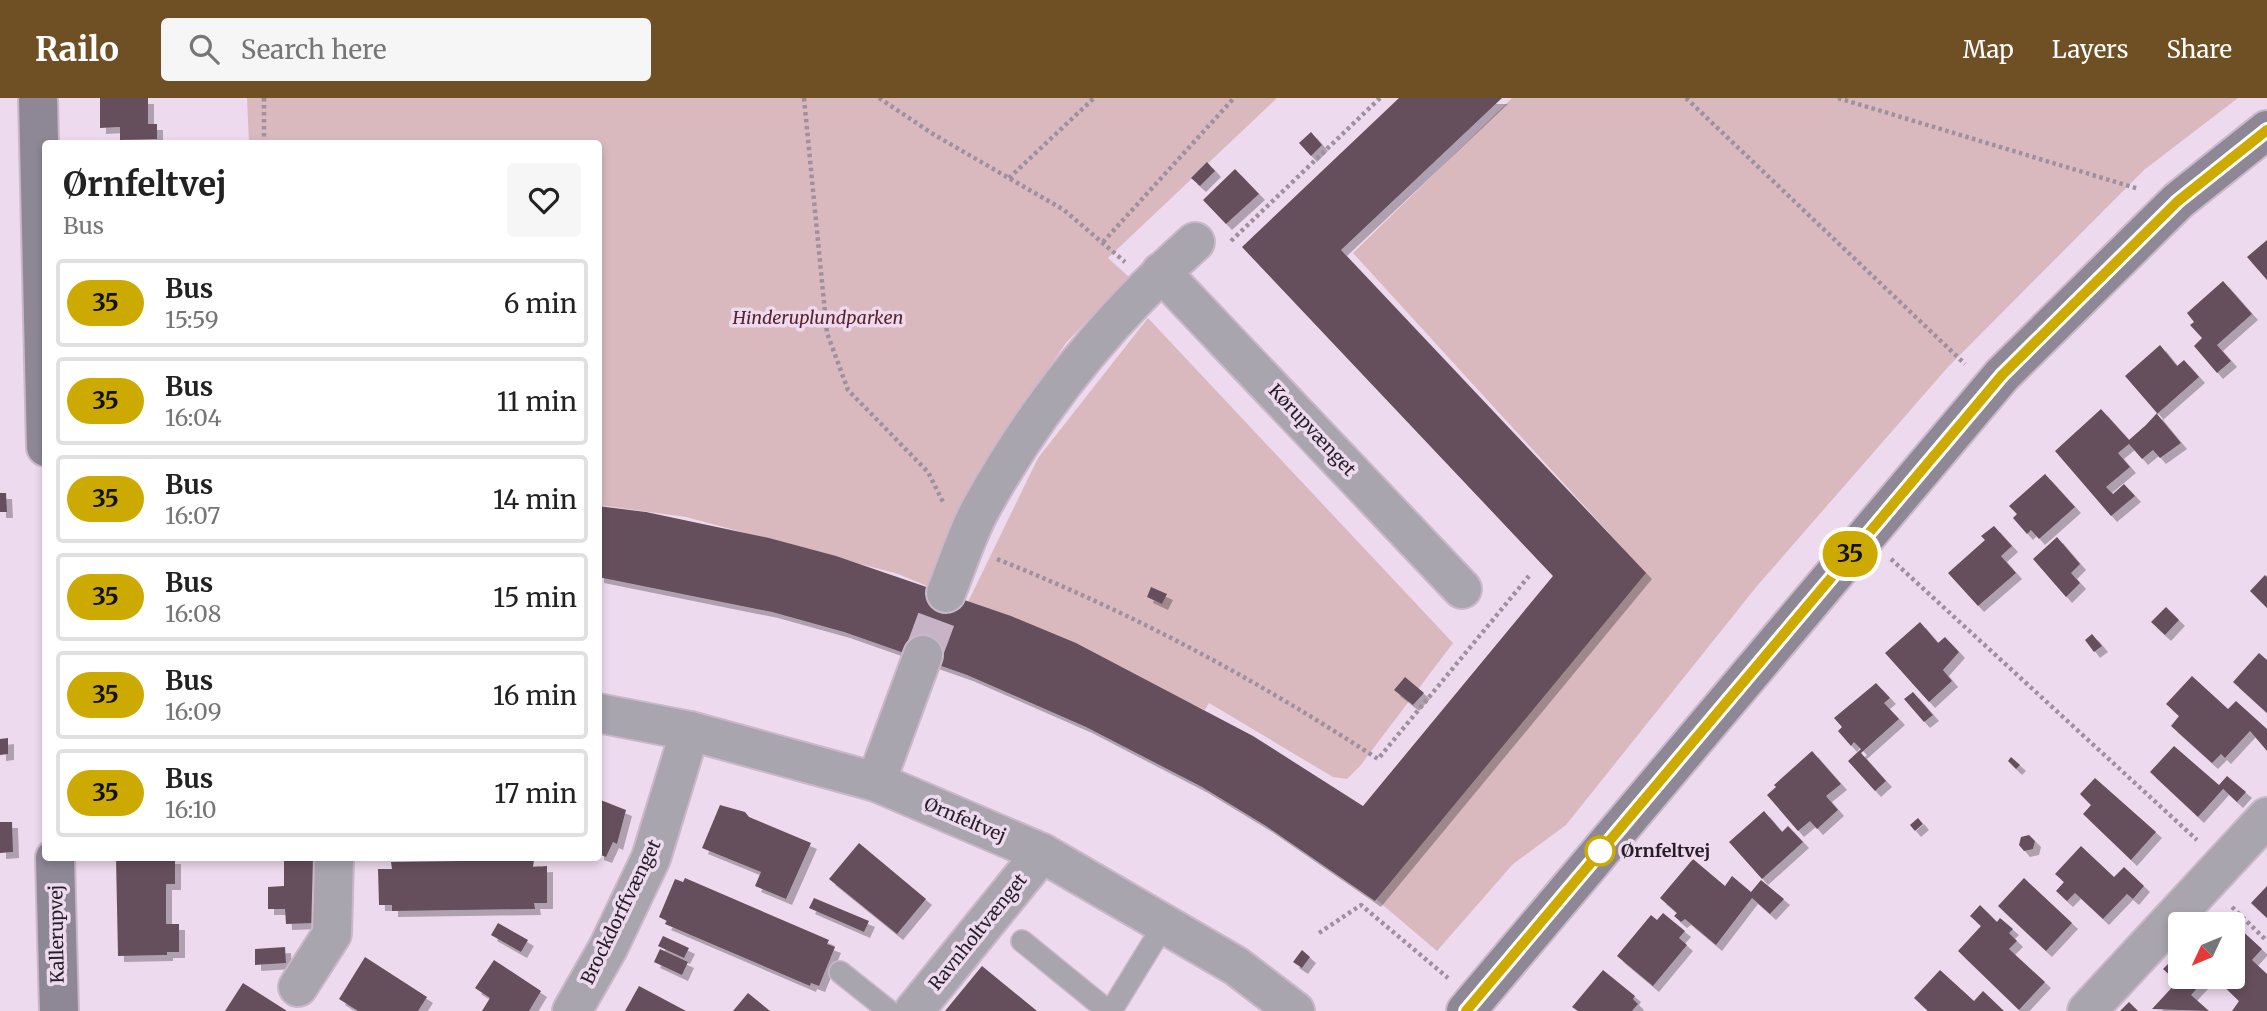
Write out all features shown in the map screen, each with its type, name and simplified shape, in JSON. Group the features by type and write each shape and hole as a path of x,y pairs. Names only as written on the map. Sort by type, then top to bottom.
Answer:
{"main road":[{"path":"38,98 42,272"},
{"path":"1470,1005 1990,388 2178,201 2267,130"},
{"name":"Kallerupvej","path":"55,861 59,1011"}],"street":[{"path":"946,593 979,512 1043,408 1100,336 1155,278 1195,242"},
{"name":"Kørupvænget","path":"1155,278 1462,589"},
{"path":"876,782 923,655"},
{"name":"Ørnfeltvej","path":"602,714 690,731 876,782 1042,853 1236,966 1295,1011"},
{"name":"Brockdorffvænget","path":"572,1011 608,948 651,858 690,731"},
{"path":"2087,1011 2267,817"},
{"name":"Ravnholtvænget","path":"914,1011 1042,853"},
{"path":"299,987 332,934 334,861"}],"lane":[{"path":"1022,941 1109,1011 1166,923"},
{"path":"840,972 889,1011"}],"path":[{"path":"264,98 264,140"},
{"path":"804,98 827,333 848,390 928,472 965,547 1073,590 1178,639 1280,695 1378,759 1529,576"},
{"path":"879,98 933,134 1064,210 1155,278"},
{"path":"1009,178 1094,98"},
{"path":"1104,242 1234,98"},
{"path":"1195,242 1233,241 1380,98"},
{"path":"1686,98 1990,388"},
{"path":"1838,98 2178,201"},
{"path":"1866,536 2214,873 2267,941"},
{"path":"1319,933 1361,905 1470,1005"}],"green space":[{"name":"Hinderuplundparken","path":"247,98 1277,98 1108,258 1129,277 1066,343 1012,421 957,513 927,586 898,574 686,517 602,505 602,140 249,140"},
{"path":"1512,98 2238,98 2144,170 1948,367 1757,586 1566,825 1513,864 1437,951 1371,895 1641,568 1353,253"},
{"path":"1148,318 1453,643 1360,766 1347,779 1333,777 1209,703 1205,710 968,602 1038,458"}],"building":[{"path":"100,98 148,98 148,124 157,124 157,139 120,140 120,127 100,128"},
{"path":"1399,98 1502,98 1341,250 1646,573 1375,901 1266,826 1202,787 1086,727 967,675 844,632 772,612 602,578 602,506 646,512 769,538 836,556 1011,616 1076,643 1253,736 1363,806 1553,576 1242,247"},
{"path":"1311,132 1322,145 1311,156 1299,143"},
{"path":"1207,162 1215,171 1200,186 1191,178"},
{"path":"1235,169 1259,194 1226,224 1203,200"},
{"path":"2267,240 2267,280 2247,257"},
{"path":"2223,281 2252,314 2217,345 2231,361 2217,373 2194,346 2202,338 2190,325 2194,322 2187,313"},
{"path":"2160,345 2177,366 2184,360 2199,377 2157,414 2181,443 2160,458 2153,450 2142,459 2129,444 2118,453 2130,467 2106,487 2113,494 2124,484 2135,496 2111,516 2055,451 2101,409 2129,440 2146,425 2157,413 2125,376"},
{"path":"2045,474 2075,507 2039,539 2031,530 2027,534 2013,518 2017,514 2009,506"},
{"path":"0,493 6,493 7,512 0,512"},
{"path":"1994,526 2012,546 2001,556 2016,573 1978,606 1948,573 1985,540 1981,536"},
{"path":"2057,537 2080,564 2071,573 2080,583 2066,597 2033,559"},
{"path":"2265,575 2267,577 2267,608 2250,591"},
{"path":"1151,587 1167,594 1162,604 1147,597"},
{"path":"2166,607 2179,620 2165,635 2151,622"},
{"path":"1920,622 1938,643 1945,637 1959,652 1943,670 1952,681 1929,702 1885,653"},
{"path":"2092,634 2102,646 2094,652 2085,640"},
{"path":"2259,653 2267,660 2267,713 2233,682"},
{"path":"2192,676 2228,709 2236,701 2267,729 2267,751 2250,731 2225,758 2221,754 2212,763 2171,726 2179,716 2166,704"},
{"path":"1405,677 1424,693 1413,705 1394,690"},
{"path":"1876,683 1890,698 1884,703 1899,719 1861,753 1886,781 1875,791 1848,761 1861,749 1854,742 1851,746 1838,731 1842,727 1834,718"},
{"path":"1913,692 1933,715 1924,722 1904,699"},
{"path":"8,738 8,754 0,755 0,739"},
{"path":"2174,746 2219,785 2227,776 2246,792 2237,802 2223,789 2198,817 2150,772"},
{"path":"1812,751 1841,784 1826,796 1838,810 1817,829 1810,821 1798,831 1767,795 1776,787 1774,785"},
{"path":"2011,757 2020,765 2016,769 2008,761"},
{"path":"2095,778 2156,832 2131,860 2083,814 2091,805 2080,794"},
{"path":"602,801 626,810 617,844 613,842 606,857 602,856"},
{"path":"720,805 745,812 749,817 811,843 786,899 755,886 761,872 702,848"},
{"path":"1764,811 1782,832 1788,826 1803,842 1762,879 1729,842"},
{"path":"1918,818 1923,824 1915,831 1910,825"},
{"path":"0,822 12,822 13,852 0,853"},
{"path":"2029,835 2035,841 2033,849 2024,851 2019,845 2021,837"},
{"path":"859,843 926,899 897,934 829,879"},
{"path":"2081,846 2114,877 2124,867 2144,886 2133,899 2127,894 2103,919 2075,893 2067,901 2056,891 2064,882 2055,874"},
{"path":"1693,859 1725,886 1732,876 1751,892 1761,880 1784,899 1770,914 1752,898 1716,945 1685,919 1681,922 1674,916 1677,913 1660,898"},
{"path":"116,861 175,861 175,884 166,884 166,924 179,924 179,952 167,952 167,955 118,956"},
{"path":"284,861 315,861 316,923 286,924 285,909 268,909 268,887 284,886"},
{"path":"534,861 533,867 547,866 547,903 534,903 535,909 392,911 392,905 379,905 378,869 392,869 391,862"},
{"path":"685,878 829,940 827,944 835,947 819,986 811,983 810,986 665,924 667,921 659,917 675,879 683,882"},
{"path":"2024,878 2072,923 2046,951 1998,906"},
{"path":"2267,886 2267,918 2251,903"},
{"path":"814,898 869,921 864,932 809,908"},
{"path":"1980,905 1997,922 2000,918 2013,929 2009,933 2017,941 2009,949 2045,982 2019,1010 1958,951 1981,926 1970,916"},
{"path":"1663,913 1685,931 1679,938 1687,945 1653,986 1617,956 1651,915 1657,920"},
{"path":"498,923 528,940 521,952 491,935"},
{"path":"2245,933 2262,949 2252,960 2267,974 2267,1011 2232,1011 2239,1001 2227,989 2245,989"},
{"path":"663,936 689,948 684,958 658,946"},
{"path":"285,947 286,963 255,965 255,949"},
{"path":"660,949 688,962 682,975 654,962"},
{"path":"1302,950 1310,957 1302,968 1293,962"},
{"path":"365,957 427,997 418,1011 358,1011 339,999"},
{"path":"494,960 541,991 529,1011 482,1011 490,998 475,988"},
{"path":"982,966 1037,1011 945,1011"},
{"path":"1603,970 1635,996 1633,999 1638,1004 1632,1011 1578,1011 1572,1007"},
{"path":"1940,970 1974,1001 1983,991 2004,1011 1928,1011 1914,998"},
{"path":"243,983 287,1011 225,1011"},
{"path":"639,986 686,1011 625,1011"},
{"path":"2171,989 2197,989 2191,995 2209,1011 2152,1009"},
{"path":"748,993 770,1011 733,1011"},
{"path":"2129,1002 2138,1011 2120,1011"}],"tunnel":[{"path":"923,655 946,593"}],"bus line":[{"name":"35","path":"1466,1011 2002,375 2178,201 2267,130"}],"place":[{"name":"Ørnfeltvej","path":"1600,851"}]}
